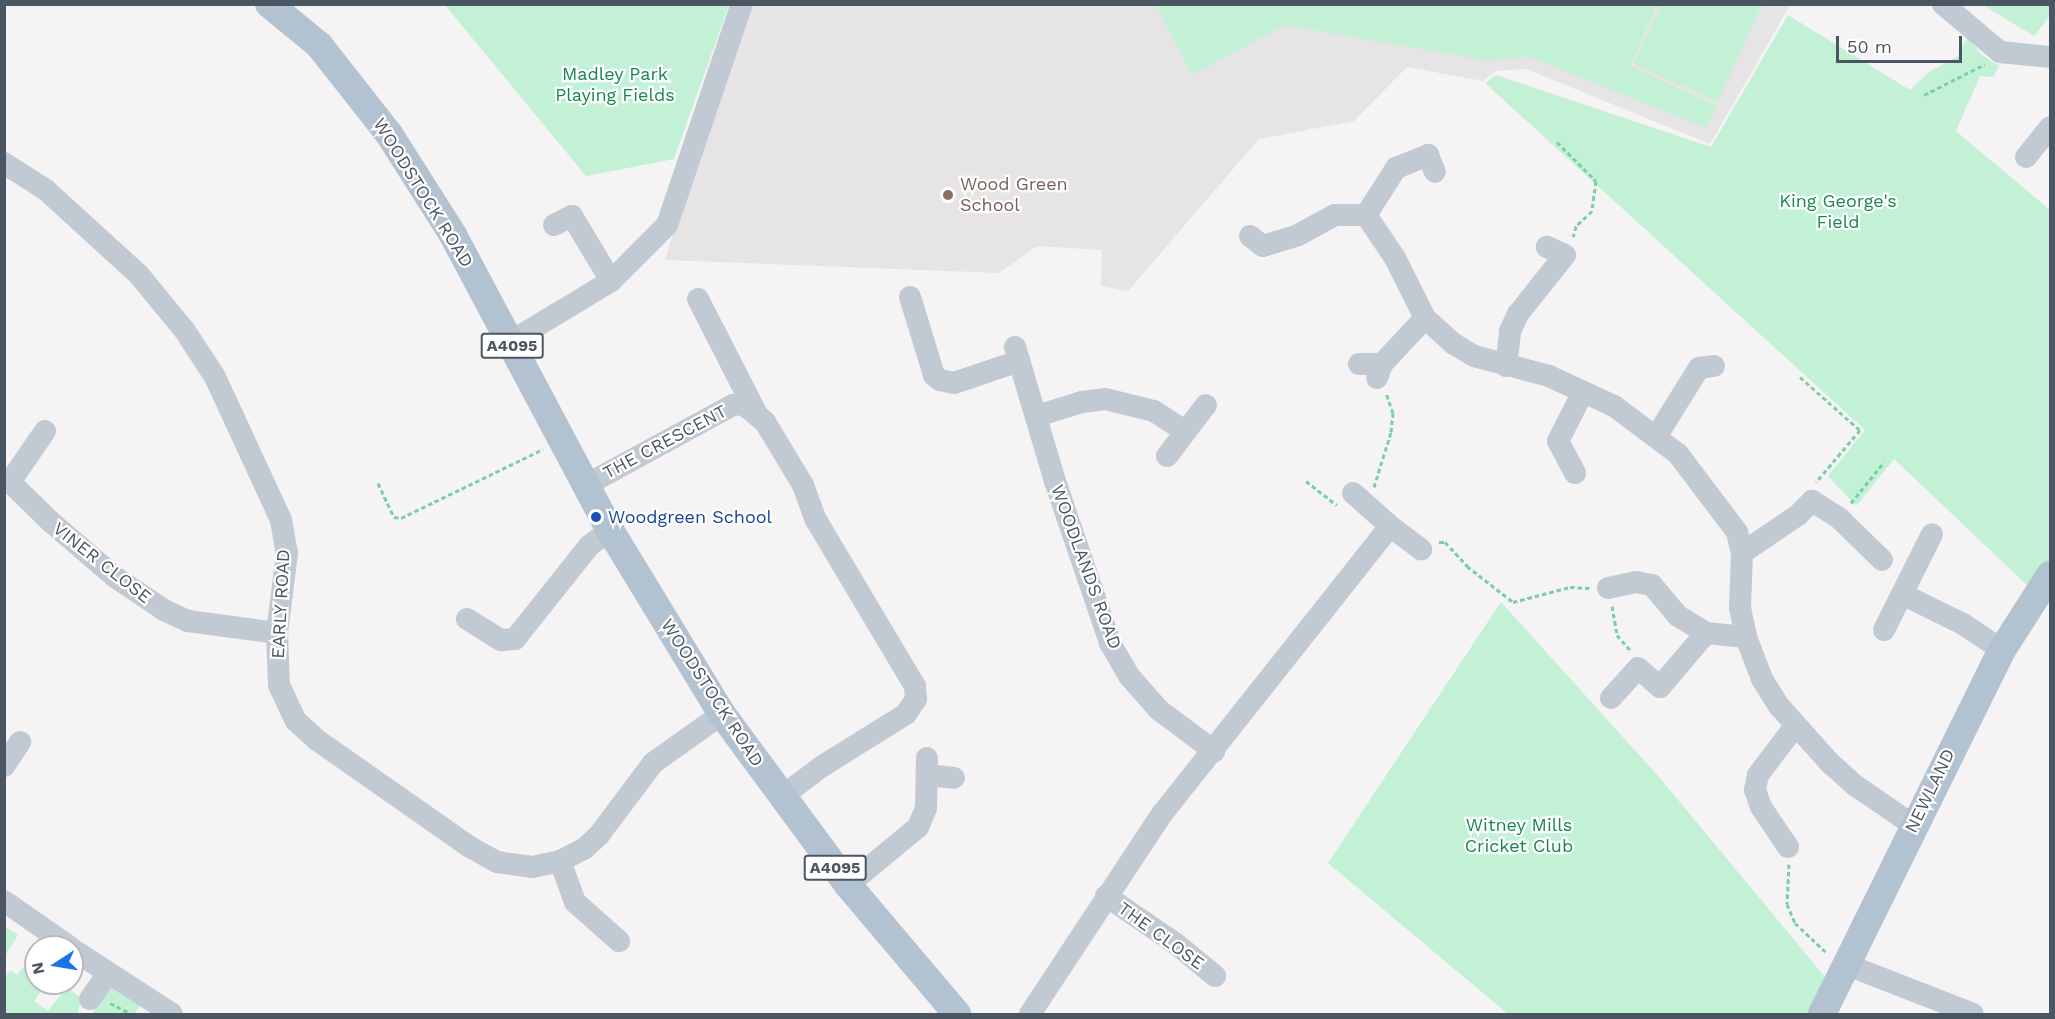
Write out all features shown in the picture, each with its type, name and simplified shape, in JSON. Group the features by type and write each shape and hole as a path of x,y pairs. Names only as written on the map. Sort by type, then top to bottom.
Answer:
{"main road":[{"name":"WOODSTOCK ROAD","path":"268,4 319,45 389,134 453,235 610,531 722,714 780,798 848,885 957,1014"},
{"name":"NEWLAND","path":"1822,1014 1913,825 2002,650 2050,575"}],"street":[{"path":"510,342 611,281 629,267 667,225 742,4"},
{"path":"1943,4 2000,52 2050,57"},
{"path":"2026,157 2050,127"},
{"path":"1366,214 1396,168 1433,154"},
{"name":"EARLY ROAD","path":"4,163 46,190 139,275 185,331 215,377 281,520 287,563 277,633 279,685 296,721 317,740 439,827 496,862 532,867 560,861 599,835 653,764 722,714"},
{"path":"1258,248 1298,235 1335,215 1366,214"},
{"path":"1366,214 1395,258 1425,318 1454,344 1506,366 1549,376 1614,406 1656,437 1698,476 1737,532 1742,553 1740,608 1746,637 1762,679 1795,726 1856,786 1913,825"},
{"path":"554,225 572,216 611,281"},
{"path":"1506,366 1510,331 1556,251"},
{"name":"WOODLANDS ROAD","path":"910,297 934,375 940,380 954,383 1016,354 1037,416 1055,481 1110,643 1130,677 1159,710 1214,751"},
{"path":"698,299 758,416 803,485 831,562 915,686 916,699 906,714 821,767 780,798"},
{"path":"1373,369 1425,318"},
{"path":"1656,437 1700,363"},
{"path":"1575,473 1558,441 1582,392"},
{"path":"1037,416 1082,402 1105,399 1154,411 1185,431"},
{"name":"THE CRESCENT","path":"586,485 733,405 742,404 758,416"},
{"path":"1167,456 1206,405"},
{"name":"VINER CLOSE","path":"45,431 8,484 115,577 164,610 188,621 277,633"},
{"path":"1358,499 1422,549"},
{"path":"1742,553 1798,515 1812,501 1839,518 1882,560"},
{"path":"1030,1014 1162,814 1390,526"},
{"path":"467,619 501,640 515,639 589,546 610,531"},
{"path":"1884,630 1904,595 1932,534"},
{"path":"1608,588 1636,582 1652,585 1678,616 1706,633 1746,637"},
{"path":"1904,595 1963,624 2002,650"},
{"path":"1611,698 1638,668 1660,687 1706,633"},
{"path":"1788,847 1761,807 1755,790 1758,775 1795,726"},
{"path":"4,766 20,742"},
{"path":"848,885 918,827 926,808 927,767 954,778"},
{"path":"560,861 575,902 619,941"},
{"name":"THE CLOSE","path":"1106,896 1175,943 1215,976"},
{"path":"4,901 52,935"},
{"path":"84,957 108,973 142,1006 172,1014"},
{"path":"1845,964 1963,1013"},
{"path":"90,999 108,973"}],"path":[{"path":"1924,95 2000,52"},
{"path":"1556,251 1576,226 1592,211 1597,194 1596,181 1557,142"},
{"path":"1358,499 1382,465 1394,413 1373,369"},
{"path":"1800,377 1860,430 1821,475 1812,501"},
{"path":"378,483 394,517 401,518 561,440"},
{"path":"1839,518 1884,462"},
{"path":"1422,549 1430,543 1445,542 1467,566 1514,602 1570,587 1608,588 1617,635 1640,662 1638,668"},
{"path":"1788,847 1787,904 1795,923 1845,964"}],"shaded area":[{"name":"Wood Green School","path":"745,5 1790,5 1710,144 1526,69 1495,71 1483,81 1407,67 1354,121 1259,139 1128,291 1101,286 1102,250 1037,246 999,273 665,260"}],"green space":[{"name":"Madley Park Playing Fields","path":"445,5 729,5 674,159 586,176"},
{"path":"1156,5 1657,5 1630,66 1717,106 1706,128 1527,56 1488,61 1285,25 1192,75"},
{"path":"1661,5 1762,5 1717,102 1634,64"},
{"path":"1983,5 2050,5 2050,16 2034,36"},
{"name":"King George's Field","path":"1788,15 1910,90 1929,72 1958,56 1967,37 1982,55 1999,66 1993,77 1980,76 1956,131 2050,210 2050,559 2028,586 1894,459 1856,506 1828,476 1865,430 1485,83 1496,75 1711,147"},
{"name":"Witney Mills Cricket Club","path":"1501,602 1659,777 1825,977 1811,1014 1508,1014 1328,863"},
{"path":"7,928 18,935 5,956 5,932"},
{"path":"24,967 24,995 38,995 34,1001 48,1011 61,995 77,995 82,999 77,1014 5,1014 5,978 10,970 17,975"},
{"path":"109,983 141,1004 134,1014 92,1014"}],"place":[{"name":"Wood Green School","path":"948,195"},
{"name":"Woodgreen School","path":"596,517"}]}
